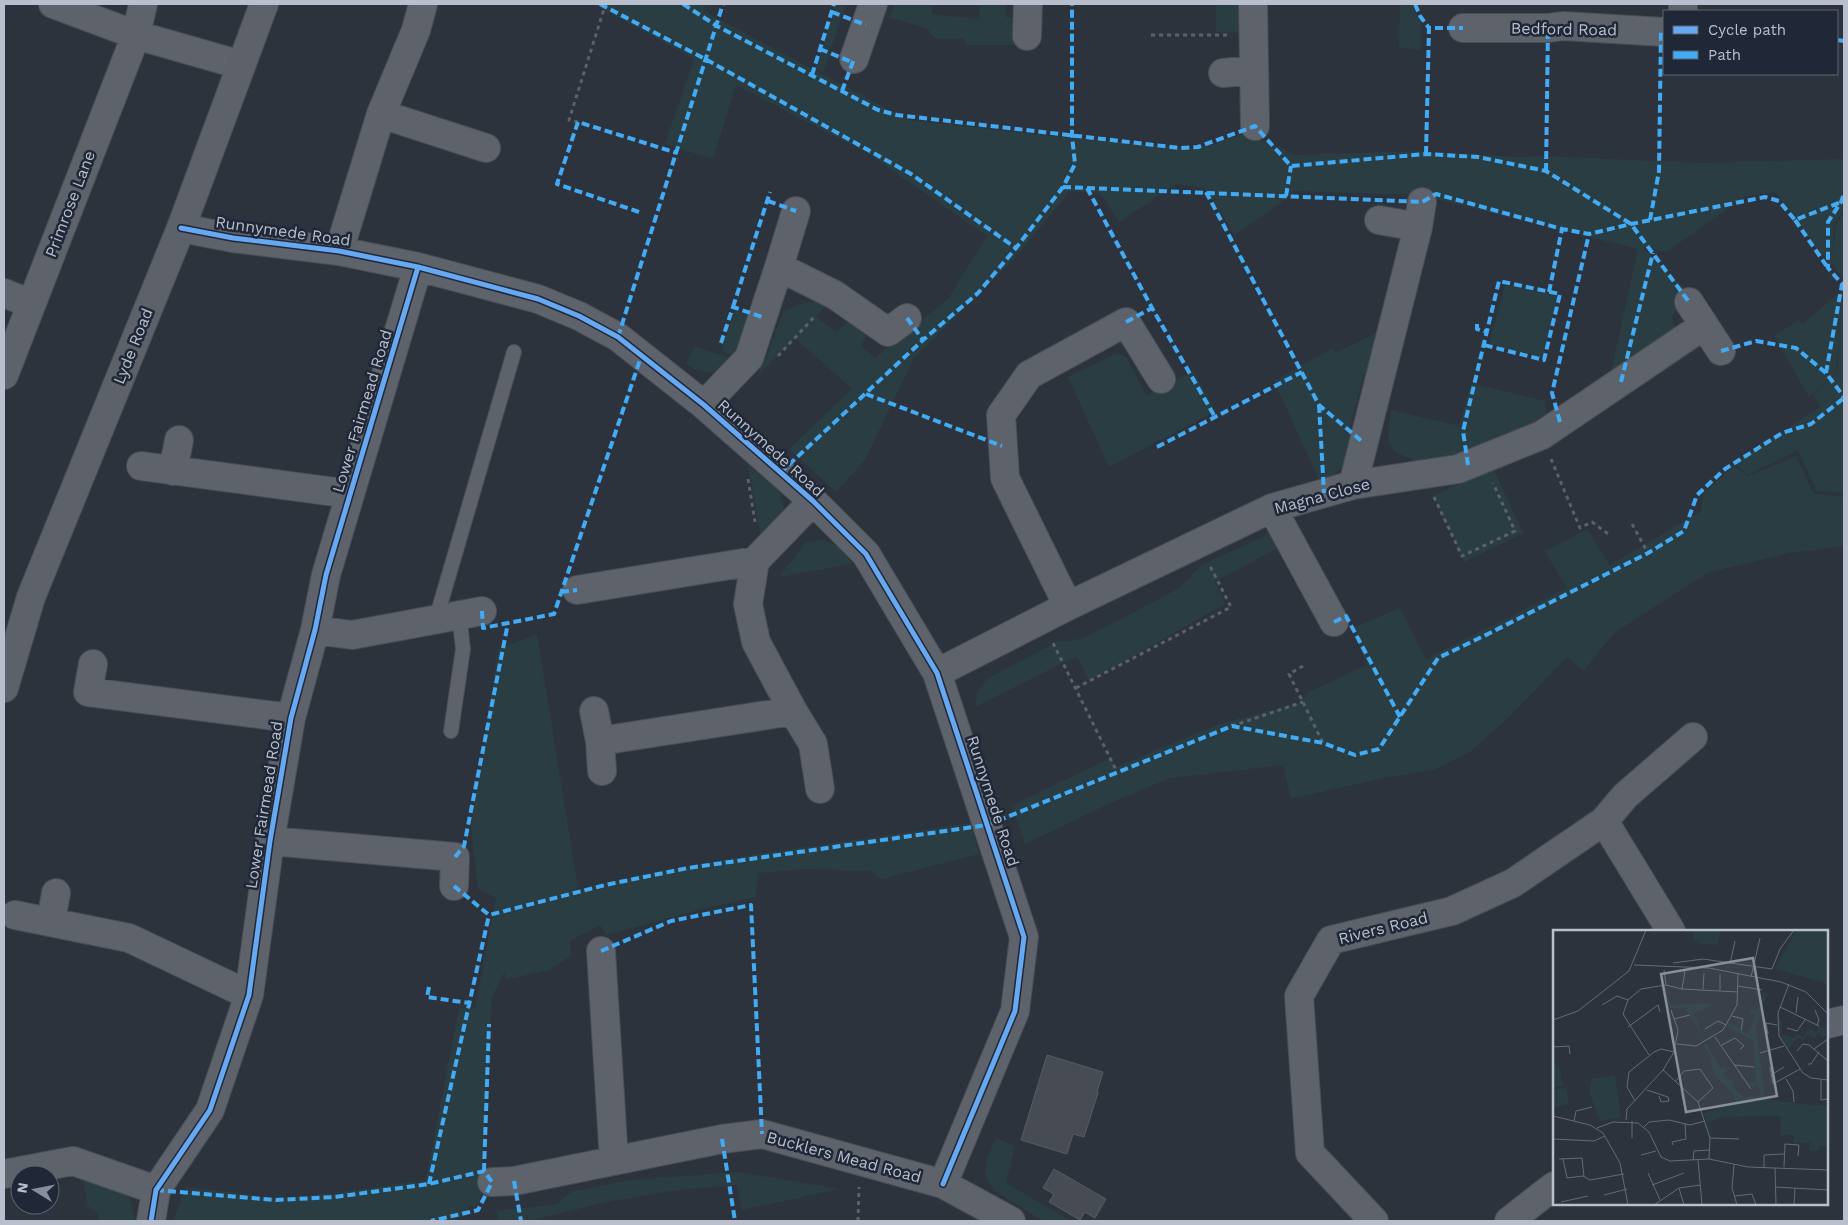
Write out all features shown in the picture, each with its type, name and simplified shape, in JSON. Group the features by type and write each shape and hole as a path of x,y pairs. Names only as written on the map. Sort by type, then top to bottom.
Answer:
{"street":[{"path":"53,4 136,34 241,65"},
{"name":"Primrose Lane","path":"4,374 136,34 143,4"},
{"name":"Lyde Road","path":"4,688 31,597 181,228 264,4"},
{"path":"339,251 381,114 416,30 423,4"},
{"path":"854,59 873,4"},
{"path":"1027,36 1028,4"},
{"path":"1253,4 1255,126"},
{"name":"Bedford Road","path":"1463,28 1548,28 1558,15 1663,32"},
{"path":"1223,73 1253,70"},
{"path":"381,114 486,148"},
{"name":"Runnymede Road","path":"704,405 749,358 796,211"},
{"path":"1353,484 1420,214 1379,220"},
{"name":"Runnymede Road","path":"181,228 233,238 339,251 418,267 538,299 579,316 618,337 704,405 813,501 866,554 937,673 1024,937 1015,1012 943,1184"},
{"name":"Lower Fairmead Road","path":"156,1190 210,1110 249,995 270,841 291,718 315,630 326,575 418,267"},
{"path":"779,267 835,295 890,332"},
{"path":"4,293 31,304"},
{"path":"1689,302 1721,351"},
{"path":"1068,606 1004,478 1000,415 1029,375 1126,322 1161,379"},
{"name":"Magna Close","path":"937,673 1068,606 1272,508 1353,484 1458,469 1542,435 1703,326"},
{"path":"173,471 179,440"},
{"name":"Lower Fairmead Road","path":"141,466 350,494"},
{"name":"Runnymede Road","path":"758,558 813,501"},
{"path":"1272,508 1334,622"},
{"path":"577,590 758,558 748,604 756,642 813,744 820,789"},
{"path":"315,630 352,635 459,615"},
{"name":"Lower Fairmead Road","path":"93,664 88,692 291,718"},
{"path":"594,711 600,741 602,771"},
{"path":"600,741 793,711"},
{"name":"Rivers Road","path":"1374,1221 1310,1153 1299,996 1331,940 1452,912 1513,883 1604,821 1624,796 1693,737"},
{"path":"1604,821 1670,930"},
{"name":"Lower Fairmead Road","path":"270,841 455,857 454,886"},
{"path":"51,921 56,893"},
{"path":"15,915 129,938 249,995"},
{"path":"602,951 614,1161"},
{"path":"1828,1024 1844,1020"},
{"name":"Bucklers Mead Road","path":"492,1182 514,1181 722,1139 762,1134 943,1184 1011,1221"},
{"path":"4,1174 73,1161 156,1190 150,1221"},
{"path":"1509,1221 1553,1187"}],"lane":[{"path":"451,730 463,649 459,615 514,352"}],"path":[{"path":"578,122 568,120 605,6"},
{"path":"1152,35 1253,36"},
{"path":"1542,435 1580,528 1592,522 1611,536"},
{"path":"1422,474 1462,556 1515,531 1483,459"},
{"path":"748,478 758,558"},
{"path":"1632,524 1648,553"},
{"path":"1076,688 1231,607 1198,543"},
{"path":"1041,620 1117,772"},
{"path":"1303,666 1289,674 1323,744"},
{"path":"1232,726 1303,702"},
{"path":"858,1221 860,1161"}],"shaded area":[{"path":"594,4 706,4 703,11 908,120 1051,136 1199,149 1242,134 1284,149 1294,155 1422,151 1517,157 1542,156 1701,163 1844,159 1844,209 1834,224 1831,261 1836,225 1844,212 1844,493 1816,491 1798,450 1748,475 1734,463 1820,407 1813,394 1837,373 1841,303 1836,373 1809,397 1774,336 1799,320 1802,324 1842,291 1843,279 1775,192 1745,197 1666,252 1643,248 1694,297 1672,315 1675,332 1610,377 1638,249 1419,195 1294,191 1281,203 1235,235 1204,188 1177,184 1119,222 1100,193 1070,191 1014,259 914,358 865,460 836,492 789,449 852,389 795,338 760,373 759,367 767,355 783,312 811,302 829,303 816,317 837,332 852,318 864,326 866,336 861,346 875,358 948,299 987,236 869,154 736,85 713,159 665,144 694,59"},
{"path":"837,4 846,4 823,73 815,68"},
{"path":"895,4 932,4 932,14 979,19 980,4 1005,4 1006,17 1017,18 1017,45 966,45 964,39 934,38 928,29 889,17"},
{"path":"1216,4 1239,4 1249,33 1216,32"},
{"path":"1400,4 1412,4 1421,24 1421,50 1399,48"},
{"path":"1505,285 1557,296 1543,357 1489,344"},
{"path":"735,310 758,319 739,358 721,351"},
{"path":"1380,331 1372,367 1363,377 1350,427 1351,451 1347,463 1334,475 1319,480 1274,381 1333,348 1335,353"},
{"path":"694,346 733,359 726,368 720,371 700,371 686,364"},
{"path":"1117,353 1126,357 1146,395 1193,371 1216,411 1109,467 1068,377"},
{"path":"1471,383 1545,401 1547,417 1507,440 1449,458 1416,461 1394,452 1388,439 1391,410 1459,426"},
{"path":"1796,456 1814,494 1844,497 1844,546 1789,553 1707,573 1614,633 1584,671 1567,657 1509,717 1470,752 1436,769 1384,778 1291,799 1283,765 1171,778 1121,798 1025,844 1012,806 1110,758 1116,767 1219,724 1298,703 1307,693 1367,665 1352,628 1400,608 1426,659 1567,588 1545,552 1587,529 1610,565 1701,511 1703,494 1734,466 1748,476"},
{"path":"748,465 778,490 784,506 780,526 761,538"},
{"path":"1493,468 1523,533 1464,562 1433,496"},
{"path":"1269,534 1274,536 1280,547 1215,581 1225,604 1089,681 1077,656 975,707 977,692 987,679 1059,641 1065,642 1083,638 1116,622 1181,587 1200,566"},
{"path":"822,540 838,546 853,564 779,577 806,542"},
{"path":"537,634 577,882 576,890 723,860 971,823 979,854 882,879 870,871 807,869 758,873 756,897 702,909 607,935 600,925 570,941 571,956 549,970 505,980 505,971 492,997 482,1179 486,1182 478,1205 468,1207 464,1216 446,1221 173,1221 186,1187 278,1198 329,1194 426,1180 459,1008 475,1009 496,898 478,889 471,828 498,649"},
{"path":"996,1138 1015,1146 1006,1183 1071,1221 1043,1221 994,1190 985,1177 987,1159"},
{"path":"738,1172 839,1189 742,1210 737,1185 676,1190 607,1202 528,1221 498,1221 497,1211 557,1204 571,1192 630,1180"},
{"path":"83,1181 106,1185 129,1197 135,1217 134,1221 99,1221 98,1214 88,1206"}],"building":[{"path":"1047,1055 1103,1072 1084,1137 1073,1134 1067,1154 1021,1140"},
{"path":"1054,1169 1106,1199 1095,1218 1085,1212 1080,1220 1049,1202 1054,1194 1043,1188"}],"marked path":[{"path":"600,4 707,60 911,174 1016,248"},
{"path":"683,4 717,26 878,110 897,115 1180,148 1198,147 1255,126 1291,166 1426,154 1478,157 1546,171 1631,224 1689,302"},
{"path":"618,337 723,4"},
{"path":"812,75 834,4"},
{"path":"780,473 923,340 978,293 1063,187 1075,164 1072,136 1072,4"},
{"path":"1415,4 1420,16 1429,28"},
{"path":"832,12 866,25"},
{"path":"1426,154 1429,28 1463,28"},
{"path":"1546,171 1548,28"},
{"path":"1650,220 1659,171 1661,32"},
{"path":"1838,40 1844,41"},
{"path":"820,49 852,62"},
{"path":"842,91 854,59"},
{"path":"639,212 557,184 578,122 677,153"},
{"path":"1286,196 1291,166"},
{"path":"1063,187 1422,202 1436,194 1562,229 1589,234 1765,197 1779,201 1795,220 1841,202"},
{"path":"1087,188 1152,308 1215,417"},
{"path":"733,307 770,192"},
{"path":"1206,192 1319,405 1364,443"},
{"path":"1826,373 1842,284 1828,268 1828,222 1844,194"},
{"path":"768,201 796,211"},
{"path":"1795,220 1828,268"},
{"path":"1549,292 1562,229"},
{"path":"1560,422 1552,393 1589,234"},
{"path":"1621,382 1653,253"},
{"path":"1468,465 1463,431 1499,281 1560,294 1544,360 1484,345"},
{"path":"721,343 733,307 762,317"},
{"path":"1126,322 1152,308"},
{"path":"907,318 923,340"},
{"path":"1477,324 1477,329 1487,332"},
{"path":"1721,351 1756,341 1796,348 1826,373 1844,397"},
{"path":"482,611 483,628 554,614 642,354"},
{"path":"1157,447 1302,372"},
{"path":"866,394 1002,446"},
{"path":"454,886 489,915 605,885 688,868 987,825 1232,726 1323,743 1355,755 1379,749 1438,658 1648,553 1684,531 1697,495 1725,469 1782,433 1811,424 1844,398"},
{"path":"1319,405 1324,493"},
{"path":"561,592 577,590"},
{"path":"1334,622 1346,616 1400,717"},
{"path":"455,857 464,846 508,623"},
{"path":"601,951 671,921 751,905 762,1134"},
{"path":"429,1184 489,915"},
{"path":"429,987 427,997 469,1003"},
{"path":"484,1171 489,1024"},
{"path":"722,1139 735,1221"},
{"path":"156,1190 276,1200 335,1197 429,1184 484,1171 492,1182 478,1210 431,1221"},
{"path":"514,1181 521,1221"}],"cycle path":[{"path":"181,228 233,238 339,251 418,267 538,299 579,316 618,337 704,405 813,501 866,554 937,673 1024,937 1015,1011 943,1184"},
{"path":"151,1221 156,1190 210,1110 249,995 270,841 291,718 315,630 326,575 418,267"}]}
